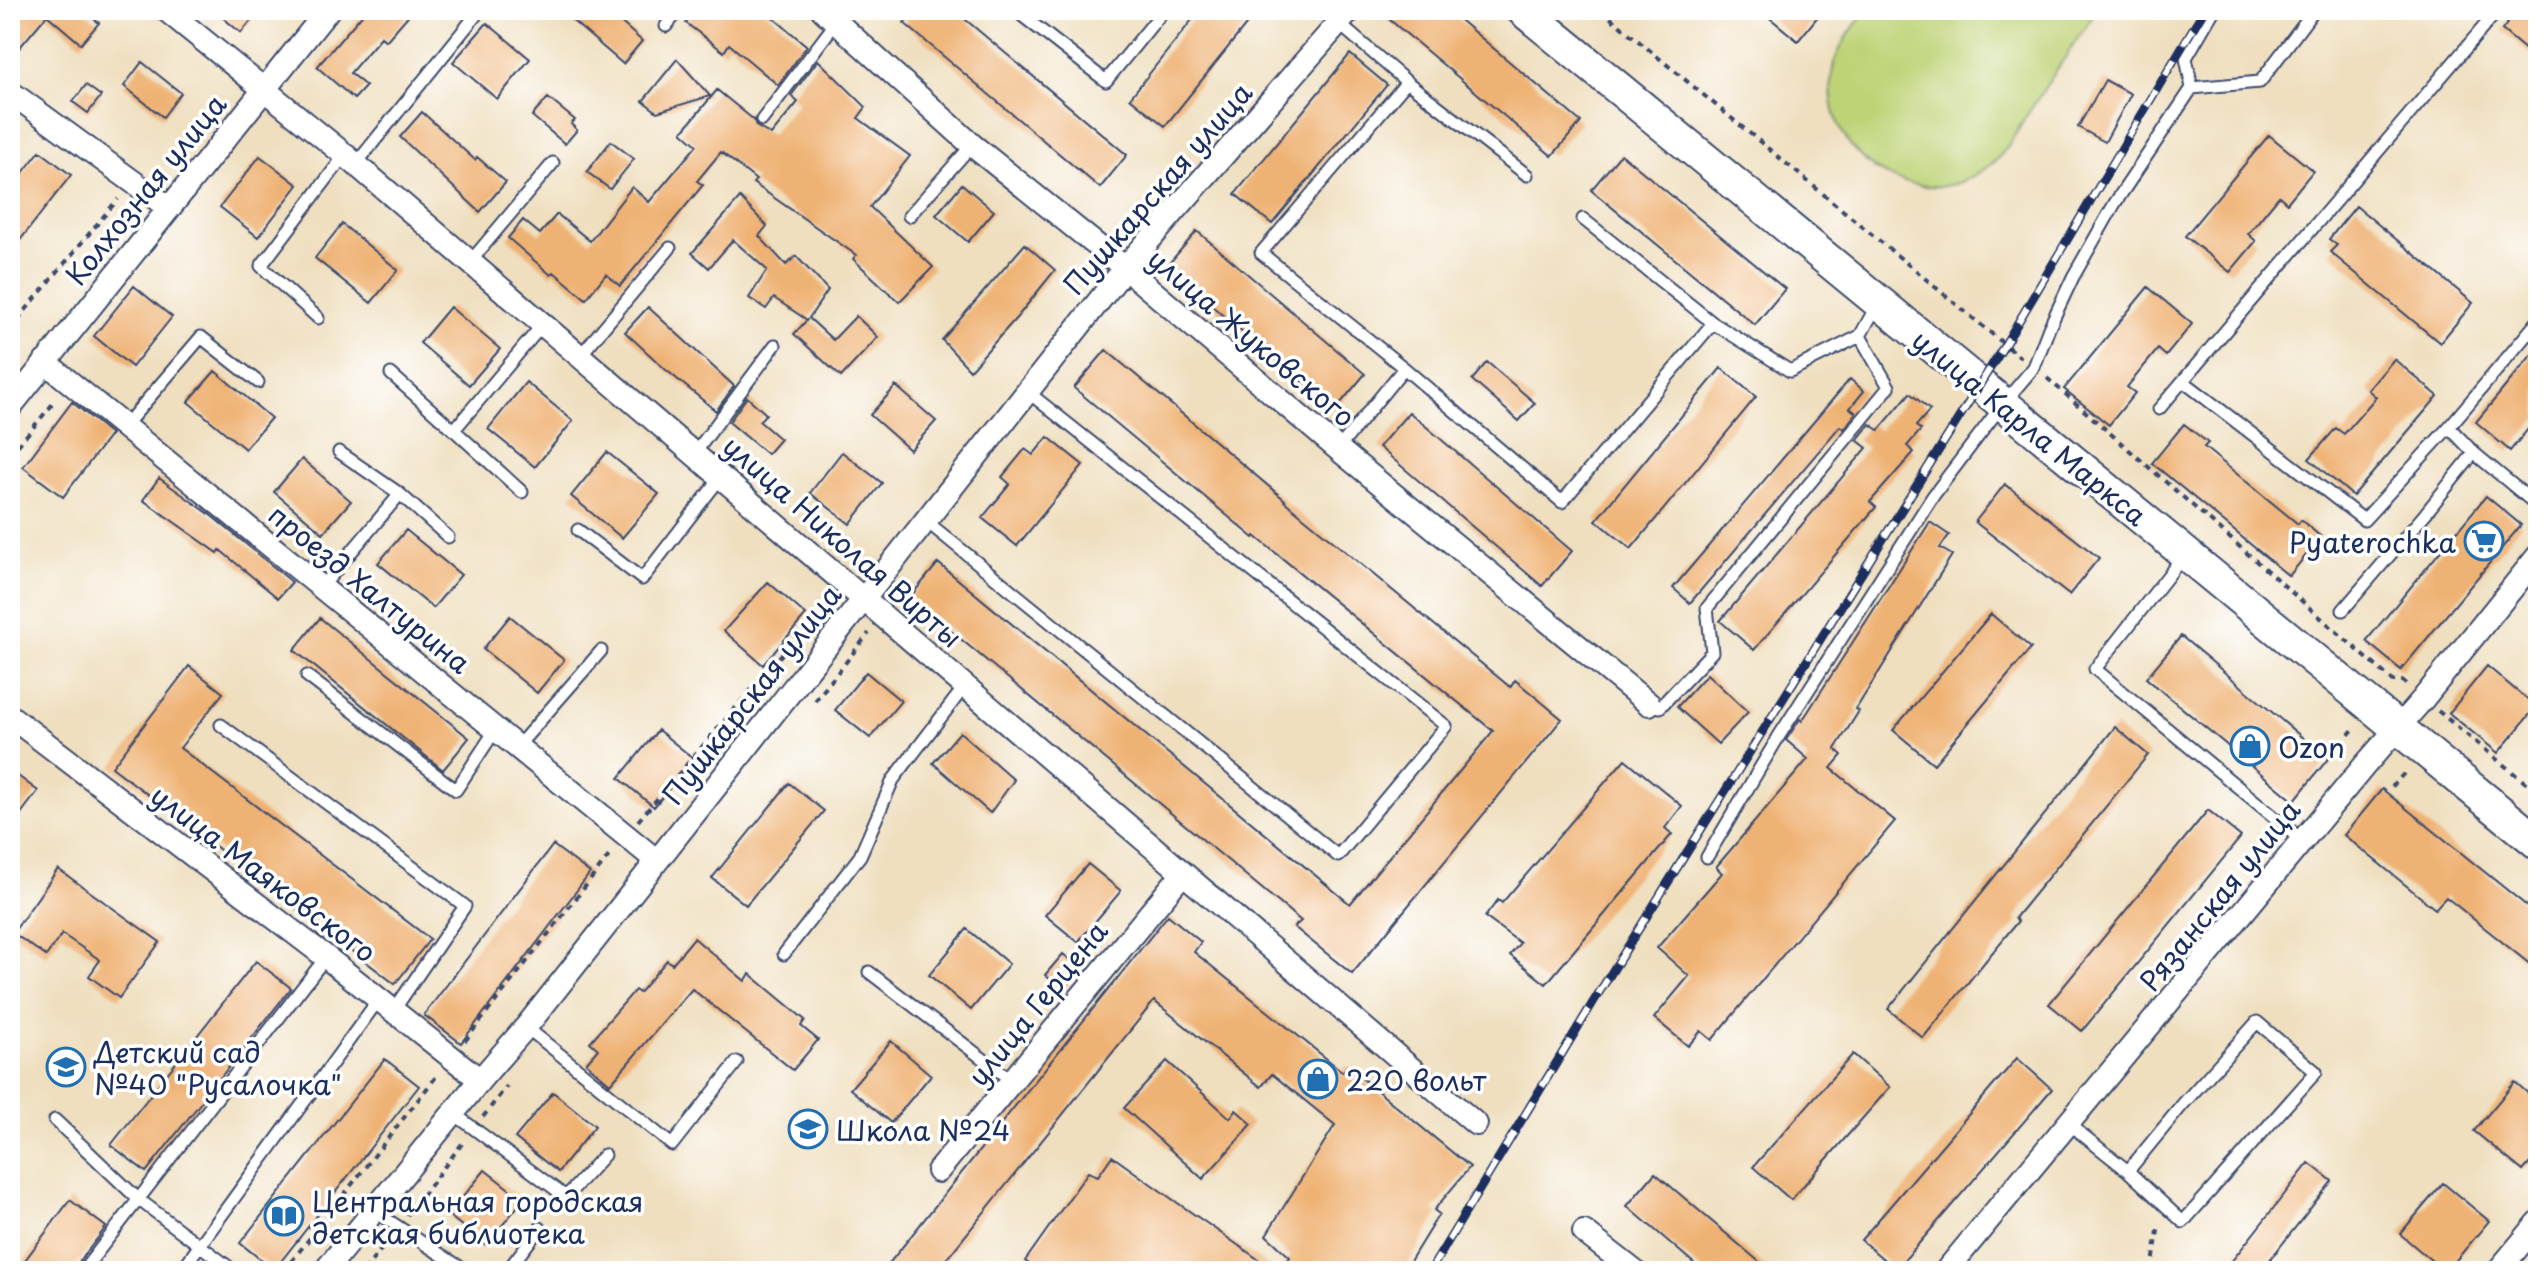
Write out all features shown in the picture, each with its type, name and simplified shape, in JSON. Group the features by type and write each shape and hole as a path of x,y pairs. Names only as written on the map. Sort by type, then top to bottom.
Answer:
{"main road":[{"name":"улица Карла Маркса","path":"1523,10 2538,843"}],"street":[{"name":"улица Николая Вирты","path":"166,10 351,160 1476,1124"},
{"name":"Колхозная улица","path":"12,402 328,10"},
{"name":"Пушкарская улица","path":"325,1271 526,1027 1125,268 1338,14"},
{"name":"улица Жуковского","path":"830,16 972,145 1125,268 1338,449 1649,704"},
{"path":"10,92 169,208"},
{"name":"проезд Халтурина","path":"45,362 657,861"},
{"name":"Рязанская улица","path":"1946,1271 2302,840 2423,699 2538,556"},
{"name":"улица Маяковского","path":"10,716 326,957 480,1080"},
{"name":"улица Герцена","path":"938,1171 1183,873"},
{"path":"2498,1271 2538,1223"},
{"path":"1584,1232 1634,1271"}],"lane":[{"path":"666,26 679,10"},
{"path":"1015,10 1106,81 1164,10"},
{"path":"1707,857 1779,736 1908,533 2002,405 2034,367 2073,277 2115,203 2192,88 2186,58 2214,10"},
{"path":"2192,88 2260,82 2314,10"},
{"path":"2159,409 2498,10"},
{"path":"1338,14 1407,82 1527,175"},
{"path":"318,318 261,266 476,15"},
{"path":"762,120 830,16"},
{"path":"1407,82 1261,253 1404,368 1562,502 1713,323"},
{"path":"909,216 972,145"},
{"path":"470,262 553,163"},
{"path":"1583,219 1713,323 1790,371 1860,336 1878,303"},
{"path":"580,356 670,248"},
{"path":"2183,381 2364,520 2449,427 2538,321"},
{"path":"454,430 543,324"},
{"path":"1649,704 1660,707 1712,652 1707,608 1889,387 1860,336"},
{"path":"124,427 201,337 258,382"},
{"path":"695,453 775,345"},
{"path":"1338,449 1404,368"},
{"path":"391,374 522,492"},
{"path":"926,521 1338,856 1446,726 1028,392"},
{"path":"2449,427 2474,453 2538,506"},
{"path":"339,452 400,494 448,537"},
{"path":"2343,610 2474,453"},
{"path":"578,530 642,579 722,476"},
{"path":"321,588 400,494"},
{"path":"2185,554 2095,669 2302,840"},
{"path":"517,747 601,651"},
{"path":"307,676 456,790 496,729"},
{"path":"784,954 860,856 893,780 965,686"},
{"path":"181,1271 465,906 221,725"},
{"path":"83,1271 326,957"},
{"path":"869,972 1012,1081"},
{"path":"2069,1124 2128,1171 2183,1222 2316,1072 2257,1022 2128,1171"},
{"path":"526,1027 672,1145 737,1062"},
{"path":"453,1113 566,1197 604,1155"},
{"path":"55,1120 138,1199 234,1271"},
{"path":"374,1211 466,1271"},
{"path":"507,1271 540,1228"}],"path":[{"path":"1601,10 2004,346 2034,367 2393,681 2402,681 2538,793"},
{"path":"10,329 133,181"},
{"path":"10,455 70,383"},
{"path":"284,1271 626,835 843,583"},
{"path":"2152,1271 2161,1201"}],"green space":[{"path":"1866,10 2097,10 1998,158 1984,170 1961,182 1931,186 1908,183 1874,168 1860,157 1840,128 1831,93 1832,74 1845,40"}],"building":[{"path":"10,10 83,10 99,23 81,44 47,15 10,59"},
{"path":"214,10 260,10 241,33"},
{"path":"366,10 413,10 386,41 381,37 350,73 366,86 354,99 317,67"},
{"path":"560,10 607,10 642,41 623,64"},
{"path":"696,10 764,10 807,46 778,85 729,44 724,52 686,23"},
{"path":"915,10 954,10 1127,155 1100,188 904,23"},
{"path":"1200,10 1258,10 1165,126 1130,98"},
{"path":"1378,10 1448,10 1581,122 1552,156"},
{"path":"1760,10 1823,10 1798,41"},
{"path":"2518,10 2538,10 2538,60 2502,30"},
{"path":"487,23 530,59 497,99 453,62"},
{"path":"1350,54 1387,85 1272,224 1235,194"},
{"path":"677,59 710,96 657,112 643,101"},
{"path":"818,60 866,107 858,118 910,156 870,207 933,267 899,302 853,259 856,255 753,183 756,180 721,152 697,181 703,185 620,286 606,274 586,299 554,272 551,275 508,238 523,220 540,234 557,214 590,241 632,187 649,202 697,145 682,132 717,90 754,120 756,126 771,135 798,102 791,96"},
{"path":"142,62 181,93 163,117 124,86"},
{"path":"2105,80 2131,94 2105,142 2078,127"},
{"path":"86,85 101,96 88,113 73,102"},
{"path":"548,98 575,120 571,124 577,130 565,144 532,116"},
{"path":"422,112 475,160 477,157 506,182 480,212 400,137"},
{"path":"2269,135 2313,171 2287,203 2279,196 2248,234 2256,241 2230,272 2185,236"},
{"path":"611,141 634,159 610,189 587,172"},
{"path":"40,151 71,175 10,253 10,189"},
{"path":"1621,154 1785,289 1755,325 1591,190"},
{"path":"260,156 298,185 258,237 220,207"},
{"path":"962,184 994,211 968,242 936,215"},
{"path":"740,198 767,226 759,236 786,265 796,256 828,290 809,318 833,340 856,316 878,337 841,377 794,334 807,320 774,298 766,309 749,298 767,270 733,240 709,268 692,253"},
{"path":"2356,206 2473,303 2440,343 2330,252 2337,245 2329,239"},
{"path":"342,224 398,270 371,303 315,258"},
{"path":"1197,231 1365,374 1335,410 1166,267"},
{"path":"1025,244 1055,270 970,370 942,340"},
{"path":"134,286 172,317 132,367 94,336"},
{"path":"2148,287 2192,324 2166,356 2158,349 2127,387 2135,393 2109,425 2064,389"},
{"path":"450,307 500,349 469,385 420,343"},
{"path":"648,307 734,386 716,411 625,332"},
{"path":"2538,347 2538,417 2510,451 2476,422"},
{"path":"1106,350 1510,687 1515,680 1562,719 1352,974 1294,927 1301,921 910,597 938,563 1350,904 1493,731 1074,388"},
{"path":"2394,359 2438,396 2353,496 2309,459 2336,428 2344,434 2376,397 2368,390"},
{"path":"1487,362 1535,403 1519,421 1472,380"},
{"path":"1721,368 1756,397 1631,549 1596,520"},
{"path":"215,371 271,418 245,449 188,402"},
{"path":"1850,379 1864,391 1850,408 1856,413 1844,429 1840,426 1690,603 1673,588"},
{"path":"526,382 573,421 535,467 488,429"},
{"path":"896,386 936,421 910,450 870,415"},
{"path":"1910,393 1930,410 1916,426 1921,430 1907,446 1914,452 1870,502 1876,507 1754,650 1720,621 1867,448 1857,440 1870,424 1879,430"},
{"path":"747,397 766,414 759,421 780,439 767,454 729,422"},
{"path":"72,402 111,434 63,497 23,467"},
{"path":"1409,412 1572,551 1542,586 1379,447"},
{"path":"2184,424 2208,443 2204,447 2298,524 2301,520 2321,537 2289,576 2152,463"},
{"path":"1048,437 1083,465 1017,546 982,518 1010,484 1002,477 1025,449 1033,455"},
{"path":"607,452 659,494 622,538 571,496"},
{"path":"842,452 882,483 850,524 810,493"},
{"path":"302,459 351,501 323,533 274,492"},
{"path":"159,478 208,513 292,582 278,598 220,550 218,553 143,500"},
{"path":"2005,484 2099,558 2069,595 1975,522"},
{"path":"2486,496 2521,525 2401,670 2366,641"},
{"path":"1930,522 1949,535 1940,548 1952,555 1856,709 1859,711 1835,749 1842,755 1831,768 1895,821 1712,1040 1701,1031 1688,1046 1654,1018 1689,976 1657,948 1722,873 1716,867 1808,759 1786,740 1800,719 1802,721"},
{"path":"406,530 461,575 433,608 378,563"},
{"path":"768,582 806,615 763,665 724,631"},
{"path":"1991,614 2031,648 1934,764 1893,730"},
{"path":"510,616 564,660 537,693 483,649"},
{"path":"320,618 469,738 443,770 294,650"},
{"path":"2181,636 2328,759 2294,801 2146,678"},
{"path":"189,666 223,693 180,748 430,939 395,984 112,767"},
{"path":"2487,666 2536,707 2498,753 2449,713"},
{"path":"866,672 901,701 870,738 835,710"},
{"path":"1707,674 1748,712 1718,744 1677,707"},
{"path":"2115,727 2148,755 2015,918 2018,921 1923,1038 1888,1009"},
{"path":"658,730 694,759 654,807 619,778"},
{"path":"960,732 1014,780 990,813 933,763"},
{"path":"1625,759 1682,806 1665,828 1672,834 1546,984 1510,955 1520,943 1485,917 1498,900 1502,903"},
{"path":"10,770 38,791 10,828"},
{"path":"789,783 824,811 746,905 712,878"},
{"path":"2382,789 2538,915 2538,956 2531,965 2446,897 2435,909 2344,835"},
{"path":"2208,810 2241,837 2082,1031 2049,1004"},
{"path":"553,845 590,873 461,1043 424,1015"},
{"path":"1088,864 1121,891 1078,942 1045,915"},
{"path":"58,869 160,942 119,998 89,976 100,960 62,934 46,956 13,933"},
{"path":"1168,915 1201,942 1194,952 1343,1072 1347,1066 1470,1167 1434,1210 1439,1214 1404,1271 1279,1271 1290,1257 1266,1235 1335,1125 1272,1074 1261,1087 1154,1001 937,1271 883,1271"},
{"path":"967,929 1009,964 971,1010 929,975"},
{"path":"694,938 745,981 750,974 805,1020 801,1026 818,1040 793,1070 692,989 610,1084 586,1063 598,1049 590,1042 635,990 639,993 667,960 672,964"},
{"path":"1063,954 1081,969 1063,990 1045,975"},
{"path":"256,961 291,988 146,1172 111,1145"},
{"path":"891,1041 931,1075 891,1123 850,1089"},
{"path":"1853,1054 1890,1087 1791,1200 1753,1167"},
{"path":"2017,1058 2052,1089 1896,1270 1861,1240"},
{"path":"385,1059 419,1086 274,1270 240,1243"},
{"path":"1167,1061 1230,1118 1236,1110 1252,1124 1203,1179 1124,1108"},
{"path":"2515,1082 2538,1102 2538,1154 2523,1171 2474,1131"},
{"path":"553,1092 595,1126 558,1172 515,1138"},
{"path":"1112,1156 1275,1271 1038,1271 1025,1261 1088,1172 1098,1176"},
{"path":"2309,1163 2332,1181 2261,1271 2224,1271"},
{"path":"485,1170 523,1200 486,1245 448,1215"},
{"path":"1655,1173 1770,1271 1703,1271 1627,1206"},
{"path":"2443,1183 2489,1221 2447,1271 2400,1234"},
{"path":"70,1200 106,1227 72,1271 17,1271"}],"railway":[{"path":"1430,1271 1600,991 2004,346 2204,10"}],"place":[{"name":"Pyaterochka","path":"2484,541"},
{"name":"Ozon","path":"2250,746"},
{"name":"Детский сад №40 \"Русалочка\"","path":"66,1067"},
{"name":"220 вольт","path":"1318,1079"},
{"name":"Школа №24","path":"808,1129"},
{"name":"Центральная городская детская библиотека","path":"284,1216"}]}
